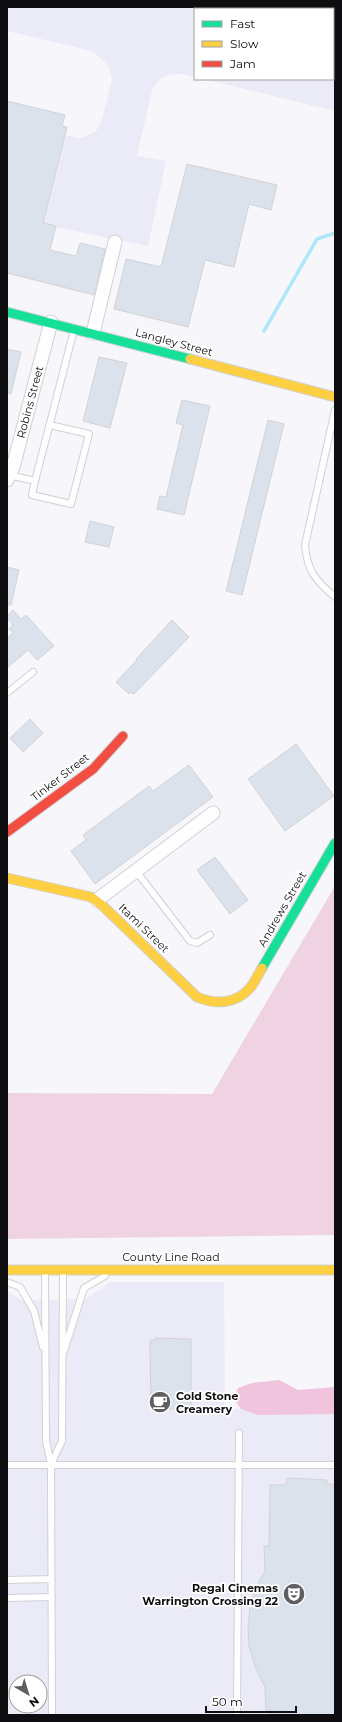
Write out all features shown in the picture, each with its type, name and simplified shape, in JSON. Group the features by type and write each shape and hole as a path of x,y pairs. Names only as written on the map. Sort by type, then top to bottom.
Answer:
{"street":[{"path":"93,333 115,242"},
{"name":"Langley Street","path":"7,312 51,322 335,397"},
{"name":"Robins Street","path":"8,477 13,467 51,322"},
{"name":"Tinker Street","path":"7,832 93,769 123,736"},
{"path":"97,900 213,813"},
{"name":"Andrews Street","path":"251,987 335,843"},
{"name":"Itami Street","path":"7,878 91,897 97,900 197,997 212,1003 226,1002 240,996 251,987"},
{"name":"County Line Road","path":"7,1270 335,1270"}],"lane":[{"path":"50,425 89,434 72,504 32,495 74,328"},
{"path":"335,410 306,546 307,560 311,572 318,582 335,597"},
{"path":"8,477 35,481"},
{"path":"7,693 33,672"},
{"path":"136,871 190,941 197,944 210,935"},
{"path":"62,1358 84,1288 107,1274 151,1269"},
{"path":"45,1270 46,1441 51,1464 52,1715"},
{"path":"51,1464 62,1441 63,1270"},
{"path":"7,1282 20,1288 34,1311 45,1357"},
{"path":"237,1715 239,1432"},
{"path":"7,1465 335,1465"},
{"path":"7,1580 51,1578"},
{"path":"7,1598 51,1597"}],"shaded area":[{"path":"7,7 335,7 335,111 208,80 334,80 334,8 194,8 194,77 182,74 172,74 163,77 155,85 152,90 137,156 166,161 148,246 30,222 53,132 79,138 85,137 96,131 102,120 112,80 109,67 92,51 7,31"},
{"path":"335,886 335,1235 7,1239 7,1093 212,1094"},
{"path":"110,1282 224,1282 225,1409 335,1408 335,1715 7,1715 7,1291 21,1300 86,1299"},
{"path":"279,1380 298,1390 335,1387 335,1414 258,1415 241,1409 234,1399 238,1388 252,1383"}],"building":[{"path":"7,101 65,115 62,126 67,127 43,223 56,226 50,250 76,256 80,243 105,249 94,295 7,273"},
{"path":"187,164 277,185 271,210 249,204 234,267 205,260 188,327 114,309 126,259 161,267"},
{"path":"7,349 21,352 11,394 7,393"},
{"path":"99,357 127,363 110,428 83,421"},
{"path":"182,400 210,406 184,515 157,509 160,496 166,497 183,425 176,423"},
{"path":"268,420 284,424 242,595 226,591"},
{"path":"90,521 114,527 109,547 85,542"},
{"path":"7,567 19,570 11,605 7,605"},
{"path":"13,610 21,619 26,615 54,646 37,660 28,650 7,668 7,638 13,633 9,629 13,625 7,616"},
{"path":"172,620 189,637 134,694 131,692 129,694 116,682"},
{"path":"30,719 43,733 23,752 10,738"},
{"path":"296,744 334,796 285,831 248,779"},
{"path":"189,765 213,797 95,884 71,851 86,840 83,835 149,786 153,791"},
{"path":"215,857 248,900 230,914 197,870"},
{"path":"155,1338 191,1339 191,1409 151,1408 150,1344 151,1340 154,1340"},
{"name":"Regal Cinemas Warrington Crossing 22","path":"287,1478 327,1480 327,1484 335,1484 335,1715 270,1715 270,1710 266,1710 265,1687 256,1669 249,1646 248,1630 250,1608 255,1590 265,1571 264,1546 269,1546 270,1485 286,1485"}],"waterway":[{"path":"264,331 317,239 335,233"}],"traffic: fast":[{"path":"7,312 190,359"},
{"path":"262,968 335,843"}],"traffic: slow":[{"path":"190,359 335,397"},
{"path":"7,878 91,897 103,906 197,997 204,1000 225,1002 238,997 250,988 262,968"},
{"path":"7,1270 335,1270"}],"traffic: jam":[{"path":"7,832 93,769 123,736"}],"place":[{"name":"Cold Stone Creamery","path":"160,1402"},
{"name":"Regal Cinemas Warrington Crossing 22","path":"294,1594"}]}
